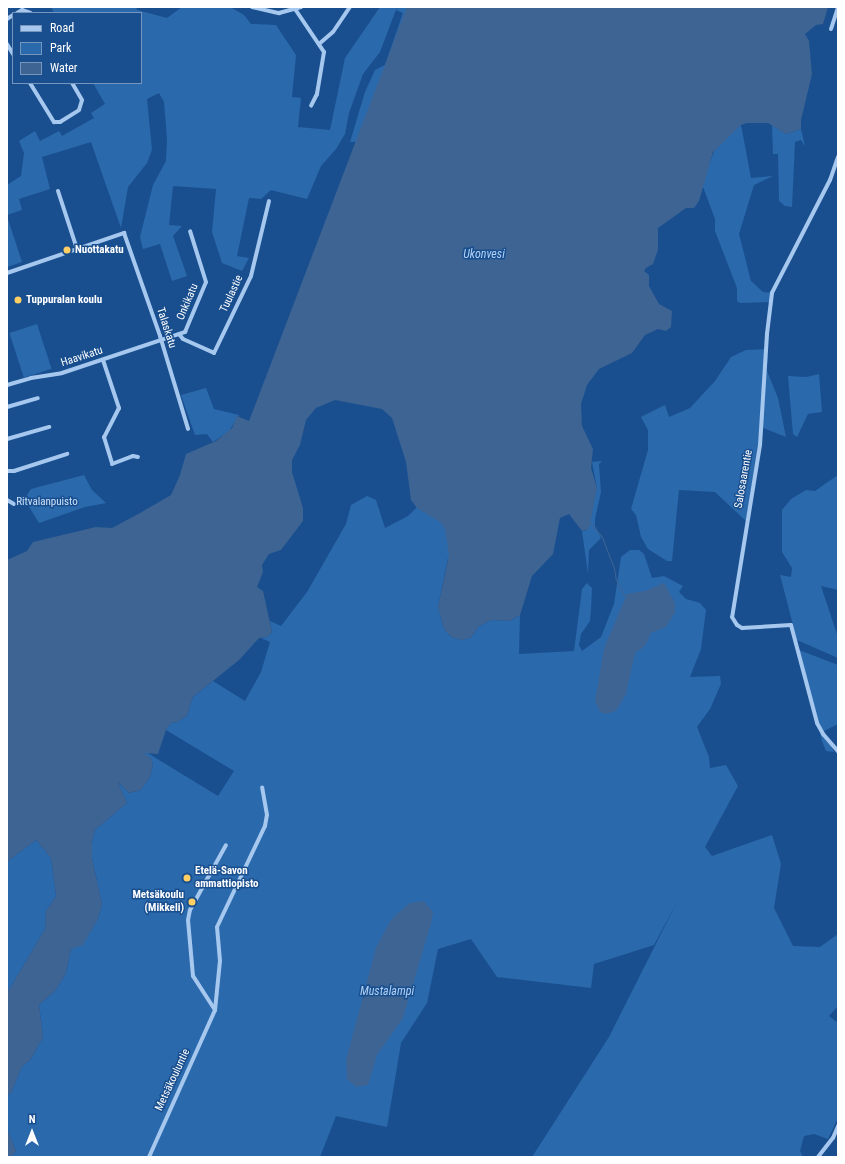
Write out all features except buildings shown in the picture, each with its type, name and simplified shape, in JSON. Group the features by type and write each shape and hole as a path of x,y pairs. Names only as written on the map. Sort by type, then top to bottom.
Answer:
{"street":[{"path":"252,7 279,12 295,10 301,7"},
{"path":"319,44 333,32 350,7"},
{"path":"831,29 838,7"},
{"path":"19,12 22,10 28,12"},
{"path":"295,10 324,52 317,94 311,106"},
{"path":"31,84 54,122 60,122 79,110 82,100 73,84"},
{"name":"Salosaarentie","path":"838,158 830,180 772,293 767,334 760,445 732,617 742,628 792,625 817,723 823,734 838,751"},
{"path":"7,273 77,249 58,191"},
{"name":"Tuulastie","path":"179,334 183,339 214,353 251,276 269,201"},
{"name":"Onkikatu","path":"161,340 185,332 206,282 190,231"},
{"name":"Talaskatu","path":"77,249 124,233 161,340 188,429"},
{"name":"Haavikatu","path":"7,385 31,378 62,373 161,340"},
{"path":"103,360 119,408 104,437 112,464 133,456 138,457"},
{"path":"7,407 38,398"},
{"path":"7,439 49,427"},
{"path":"7,470 14,471 67,454"},
{"path":"7,500 14,504"},
{"name":"Metsäkouluntie","path":"149,1157 215,1010 220,982 217,927 265,826 267,815 262,787"},
{"path":"215,1010 193,976 188,920 190,910 226,845"},
{"path":"818,1157 833,1138 838,1126"}],"green space":[{"path":"51,7 136,7 137,10 167,18 182,7 230,7 244,15 251,24 276,25 296,55 292,97 301,98 298,127 330,130 345,58 380,7 397,7 380,52 363,74 349,113 345,134 336,149 321,166 307,199 271,190 261,199 249,198 237,256 249,258 242,271 222,263 212,232 216,189 173,186 169,225 182,226 173,236 187,276 172,281 160,244 143,249 140,237 153,185 166,161 167,139 164,102 159,93 147,99 152,150 147,163 128,187 121,228 91,142 42,157 50,189 19,199 22,210 7,215 7,185 21,176 24,153 19,141 35,131 40,141 59,131 62,136 94,118 91,113 105,104 94,84 142,84 142,12 54,12"},
{"path":"398,7 418,7 358,142 350,142 365,92 375,70 385,65 403,13 396,10"},
{"path":"741,125 751,178 773,176 754,185 739,234 751,281 763,292 772,293 771,302 740,303 737,301 737,288 715,231 715,219 702,184 716,146"},
{"path":"772,125 786,134 801,129 805,146 801,140 795,142 792,207 785,206 779,201 778,154 773,154"},
{"path":"7,216 22,262 7,267"},
{"path":"37,324 52,369 24,378 9,333"},
{"path":"768,349 767,371 778,398 786,437 761,427 746,521 715,492 679,490 672,561 667,561 648,549 641,537 636,515 631,509 648,450 648,430 641,417 665,405 669,417 690,408 715,381 731,357 746,350"},
{"path":"819,374 822,412 808,414 797,437 793,434 788,376 806,377"},
{"path":"206,388 214,409 239,415 229,431 213,442 207,434 195,435 181,395"},
{"path":"602,461 599,464 601,492 595,519 595,526 601,538 589,550 588,574 582,531 585,531 597,488 592,462"},
{"name":"Ritvalanpuisto","path":"84,475 92,490 106,503 85,507 39,523 26,502 27,495 31,489"},
{"path":"838,475 838,590 821,586 838,637 838,658 797,640 780,575 791,577 792,568 782,552 782,510 791,499 806,490 815,491"},
{"path":"422,479 429,488 428,496 436,497 441,508 451,505 460,496 466,504 472,499 478,505 487,503 488,510 497,518 495,524 499,537 491,556 459,568 449,566 448,558 438,607 444,629 451,637 461,640 471,638 478,627 491,620 510,621 520,615 519,654 574,651 582,589 587,583 592,588 591,609 590,621 581,634 579,645 582,651 601,637 614,604 621,557 630,550 639,550 644,554 652,578 664,576 683,586 679,592 686,599 700,603 706,610 701,649 690,677 720,676 721,684 710,709 697,727 709,757 710,768 726,765 738,786 705,847 712,856 772,835 781,864 774,908 793,946 820,947 838,934 838,1006 829,1016 838,1023 838,1118 828,1139 814,1134 804,1136 800,1151 803,1157 532,1157 609,1037 678,900 654,945 594,964 591,988 497,977 471,939 438,949 427,1003 401,1043 387,1127 336,1116 320,1157 11,1157 16,1151 7,1128 7,1096 11,1093 22,1067 31,1059 43,1037 39,1005 56,990 66,973 71,949 83,944 98,919 102,904 92,858 92,843 95,830 127,803 118,782 129,793 141,790 150,777 153,765 151,758 144,755 146,752 218,796 234,771 166,730 171,723 177,722 187,716 193,697 213,681 245,701 261,672 270,642 261,638 267,637 272,632 270,621 281,626 307,592 346,524 351,505 367,496 376,500 385,528 408,516 417,507 412,497 421,485 418,480"},
{"path":"799,650 838,665 838,724 824,731 834,752 826,751 822,741"},
{"path":"36,840 51,858 56,896 46,911 45,929 7,993 7,862"}],"water":[{"name":"Ukonvesi","path":"407,7 828,7 823,24 816,25 805,34 809,41 812,74 801,120 801,129 786,134 768,123 747,123 741,125 713,152 699,201 694,208 686,208 658,228 658,250 653,264 644,271 649,275 649,286 659,304 672,311 671,327 666,331 658,329 645,335 632,353 599,369 587,385 581,404 582,426 593,449 591,468 597,488 589,529 582,531 569,514 560,518 553,554 532,576 520,615 510,621 491,620 478,627 471,638 461,640 451,637 444,629 438,607 449,555 445,529 440,522 417,508 411,500 406,462 392,418 382,409 335,400 316,408 306,420 300,445 292,460 292,472 303,508 303,521 281,550 269,554 262,565 263,572 257,587 263,591 272,632 267,637 259,638 239,660 193,697 187,716 177,722 171,723 166,730 158,754 144,753 151,758 153,765 150,777 141,790 129,793 118,782 127,803 95,830 92,843 92,858 102,904 98,919 83,945 71,949 66,973 56,990 39,1005 43,1037 31,1059 22,1067 11,1093 7,1096 7,993 45,929 46,911 56,896 51,858 36,840 7,862 7,560 27,551 33,542 96,527 112,528 140,513 171,495 180,475 186,454 216,441 232,428 237,416 249,421"},
{"path":"664,583 675,603 675,612 666,627 651,633 645,646 635,653 626,694 616,711 605,714 600,711 595,702 604,648 627,594 645,591"},
{"name":"Mustalampi","path":"424,901 433,912 432,920 403,1018 377,1055 368,1085 356,1087 347,1079 346,1060 376,948 390,921 399,912 410,903"},
{"path":"7,1128 16,1151 11,1157 7,1157"}],"waterway":[{"path":"590,523 602,537 614,568 616,580 625,597"}],"place":[{"name":"Nuottakatu","path":"67,250"},
{"name":"Tuppuralan koulu","path":"18,300"},
{"name":"Etelä-Savon ammattiopisto","path":"187,878"},
{"name":"Metsäkoulu (Mikkeli)","path":"192,902"}]}
